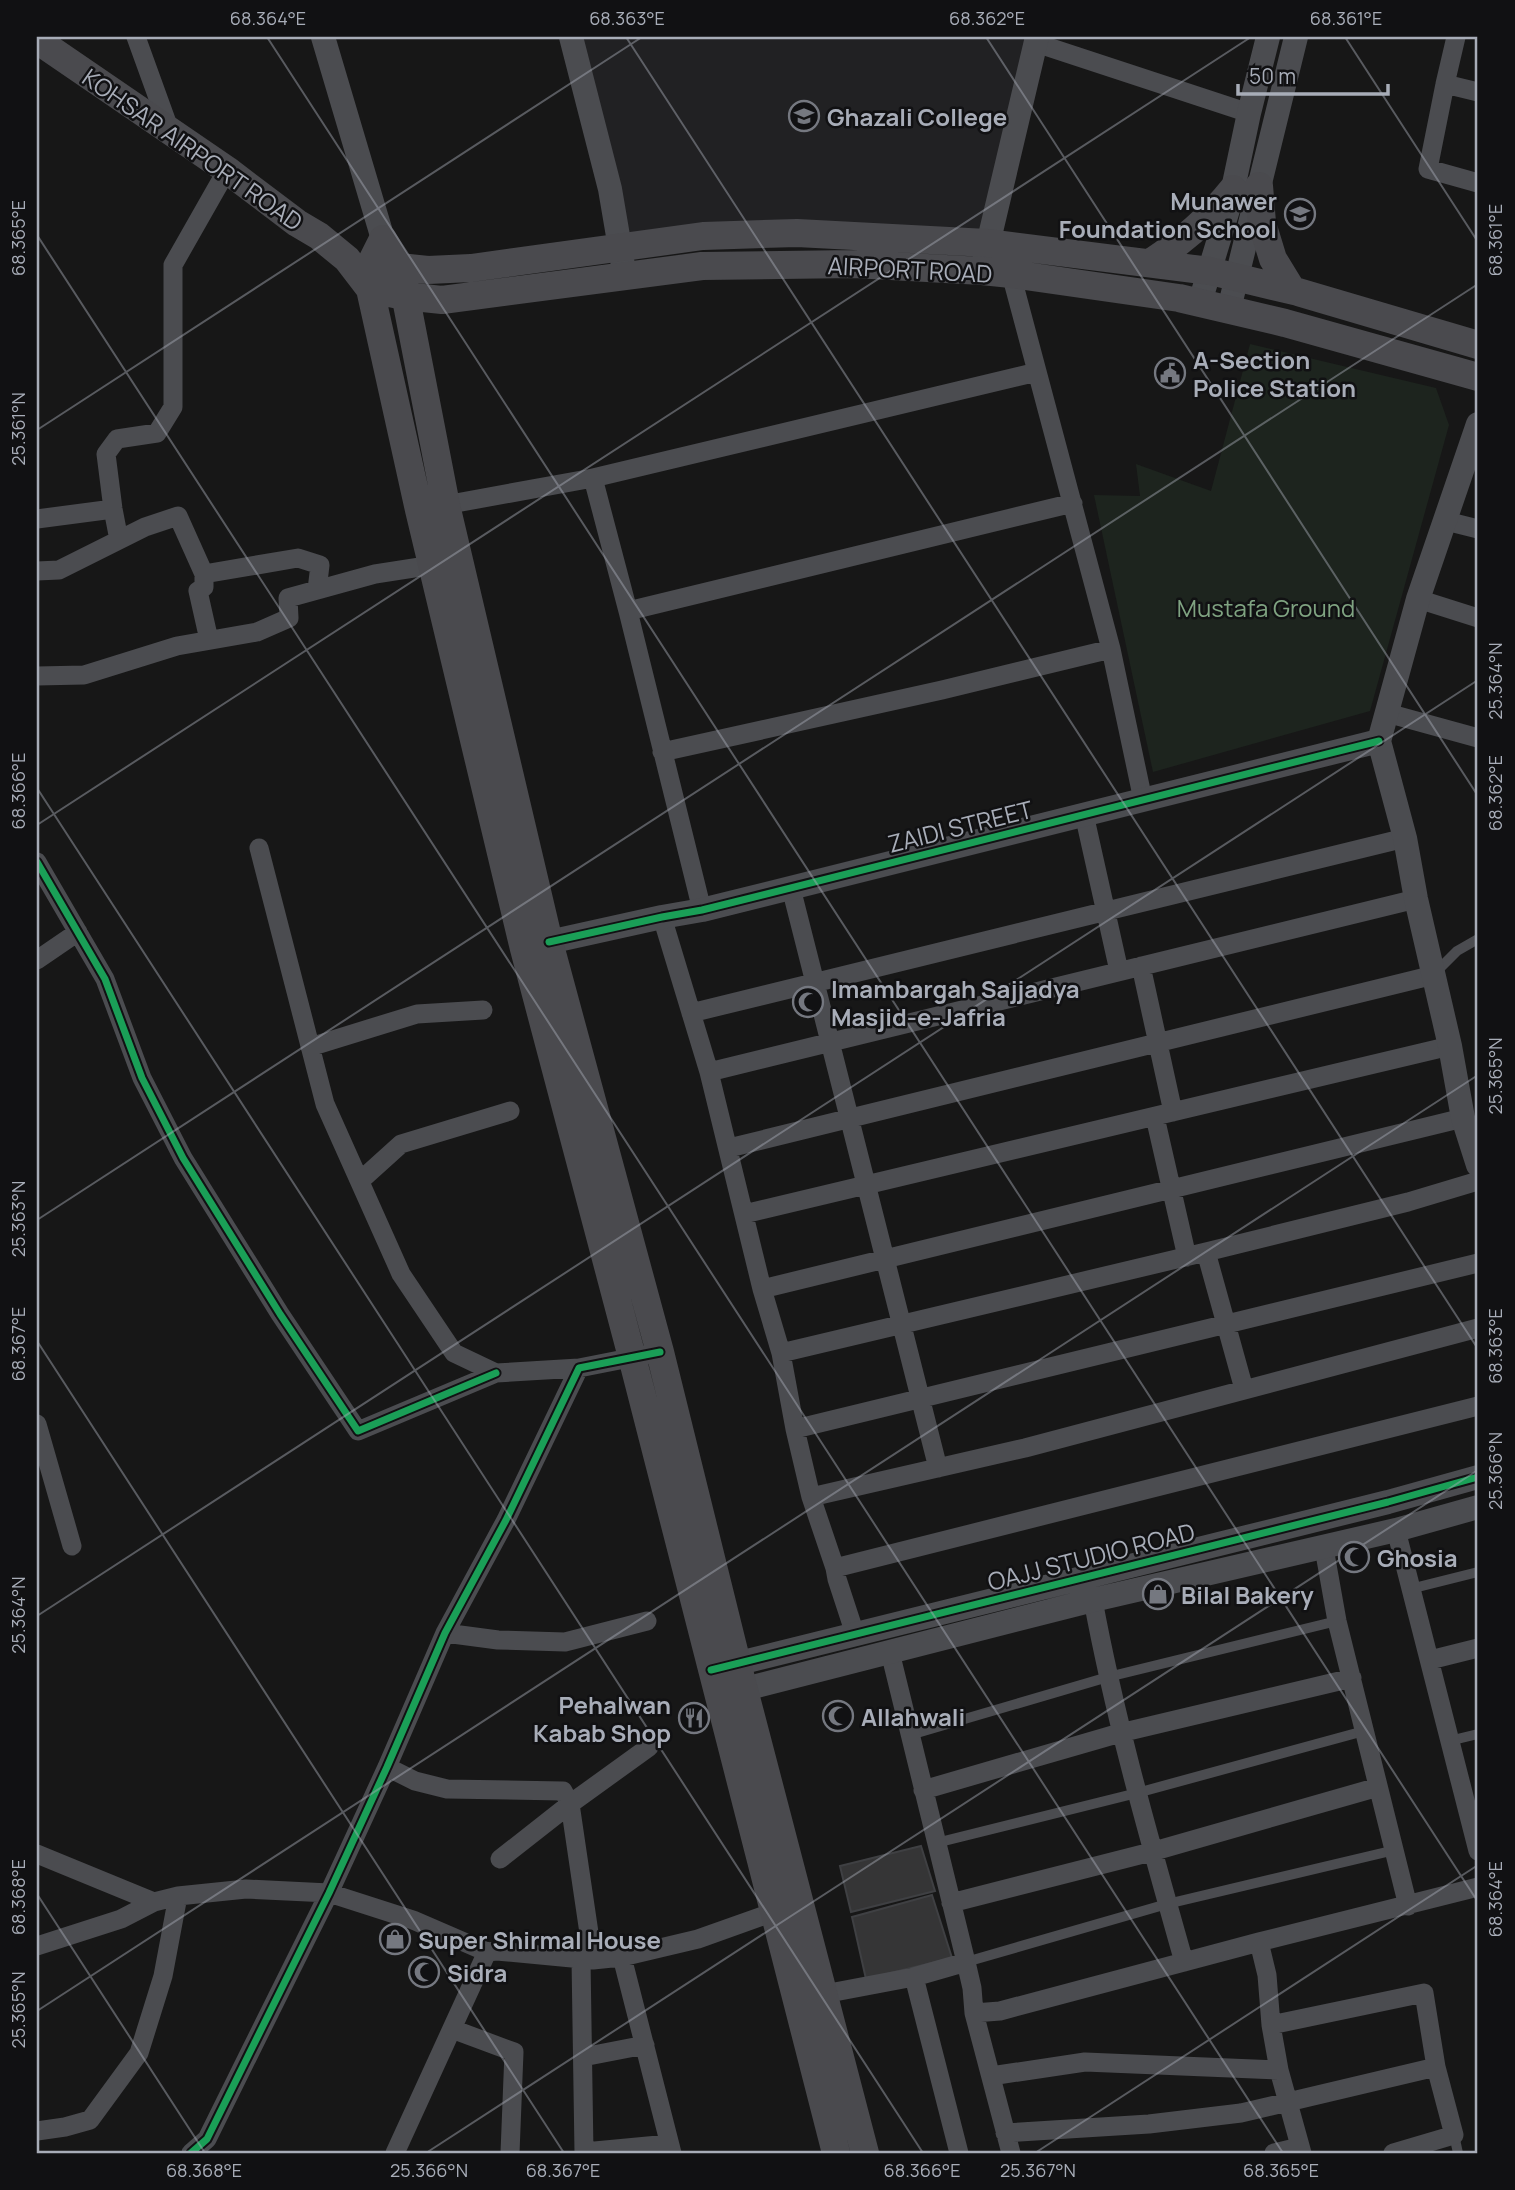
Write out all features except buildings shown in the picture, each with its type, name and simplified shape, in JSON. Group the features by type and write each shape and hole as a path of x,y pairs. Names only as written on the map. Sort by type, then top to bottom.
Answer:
{"main road":[{"name":"KOHSAR AIRPORT ROAD","path":"37,40 226,170 297,223 368,262"},
{"path":"1150,263 1246,188 1262,223 1273,259 1292,290"},
{"path":"836,2153 787,1907 646,1355 549,943 368,262 428,270 471,268 703,236 797,233 987,243 1223,275 1292,290 1478,345"},
{"name":"AIRPORT ROAD","path":"368,262 404,296 442,300 702,266 854,264 1012,274 1229,309 1478,377"},
{"path":"400,268 433,508 433,565 524,948 646,1355"},
{"path":"787,1907 824,1994 865,2153"}],"street":[{"path":"136,37 170,132"},
{"path":"323,37 368,262"},
{"path":"571,37 610,189 625,277"},
{"path":"1246,188 1249,113 1268,37"},
{"path":"1200,303 1223,275 1246,188 1296,37"},
{"path":"1456,37 1428,169 1478,183"},
{"path":"982,271 1036,40 1249,113"},
{"path":"1446,83 1478,92"},
{"path":"119,540 106,454 117,439 157,433 173,407 173,265 226,170"},
{"path":"1012,274 1111,649 1143,800"},
{"path":"1223,275 1229,309"},
{"path":"433,508 593,478 1038,372"},
{"path":"1478,424 1418,599 1379,741 1405,838 1463,1118 1478,1165"},
{"path":"593,478 702,910"},
{"path":"628,611 1073,503"},
{"path":"37,519 113,509"},
{"path":"37,570 59,570 145,527 178,516 204,574 204,587 198,591 209,640"},
{"path":"1446,521 1478,529"},
{"path":"204,574 298,558 320,565 317,590"},
{"path":"37,676 84,675 177,646 257,632 289,618 288,598 375,574 433,565"},
{"path":"1418,599 1478,618"},
{"path":"662,752 942,690 1111,649"},
{"path":"1387,713 1478,738"},
{"name":"ZAIDI STREET","path":"549,943 702,910 1379,741"},
{"path":"1084,814 1119,971"},
{"path":"691,1013 1405,838"},
{"path":"259,848 325,1104 401,1274 454,1353 496,1373"},
{"path":"37,862 105,979 142,1078 183,1158 280,1314 358,1432 496,1373 579,1368 646,1355"},
{"path":"790,888 938,1468"},
{"path":"709,1072 1416,899"},
{"path":"662,917 709,1072 762,1289 782,1353 795,1430 811,1497 855,1634"},
{"path":"37,960 78,932"},
{"path":"1141,966 1158,1043 1172,1189 1226,1324 1244,1389"},
{"path":"729,1147 1434,975"},
{"path":"310,1047 417,1014 483,1010"},
{"path":"744,1214 1450,1046"},
{"path":"360,1181 401,1143 510,1111"},
{"path":"762,1289 1463,1118"},
{"path":"782,1353 1197,1255 1408,1202 1478,1181"},
{"path":"795,1430 1478,1263"},
{"path":"811,1497 1026,1448 1478,1328"},
{"path":"191,2153 207,2139 328,1893 445,1633 506,1520 579,1368"},
{"path":"835,1568 1478,1406"},
{"path":"37,1424 72,1546"},
{"name":"OAJJ STUDIO ROAD","path":"728,1679 855,1634 1374,1506 1478,1477"},
{"name":"OAJJ STUDIO ROAD","path":"728,1679 890,1652 1093,1600 1324,1548 1478,1507"},
{"path":"1396,1530 1449,1741 1472,1803 1478,1851"},
{"path":"1324,1548 1337,1621 1408,1906"},
{"path":"1093,1600 1120,1733 1151,1852 1184,1962"},
{"path":"445,1633 498,1640 565,1642 648,1621"},
{"path":"1430,1660 1478,1648"},
{"path":"890,1652 966,1962 974,2013 1011,2153"},
{"path":"923,1790 1120,1733 1352,1678"},
{"path":"500,1859 649,1747"},
{"path":"387,1766 415,1780 447,1789 563,1791 570,1804 587,1959 583,2057 584,2153 671,2149 622,1957"},
{"path":"951,1903 1151,1852 1378,1787"},
{"path":"37,1854 154,1902"},
{"path":"974,2013 1000,2011 1478,1886"},
{"path":"37,1946 121,1919 154,1902 178,1896 246,1889 328,1893 413,1920 487,1952 587,1959 622,1957 698,1939 787,1907"},
{"path":"37,2131 90,2120 139,2053 163,1976 178,1896"},
{"path":"1259,1942 1267,1975 1271,2025 1279,2070 1301,2150 1274,2153"},
{"path":"395,2153 487,1952"},
{"path":"824,1994 914,1977 966,1962"},
{"path":"914,1977 959,2153"},
{"path":"1271,2025 1424,1993 1436,2067 1456,2144 1393,2153"},
{"path":"452,2029 514,2052 510,2153"},
{"path":"583,2057 645,2045"},
{"path":"991,2076 1085,2062 1279,2070"},
{"path":"1005,2133 1149,2124 1241,2113 1436,2067"}],"lane":[{"path":"1434,975 1457,951 1478,939"},
{"path":"1410,1589 1478,1572"},
{"path":"909,1735 1108,1677 1337,1621"},
{"path":"936,1843 1137,1793 1364,1731"},
{"path":"1449,1741 1478,1734"},
{"path":"966,1962 1167,1904 1395,1850"}],"shaded area":[{"name":"Ghazali College","path":"567,37 1037,37 987,243 620,247"}],"green space":[{"name":"Mustafa Ground","path":"1250,344 1436,388 1449,425 1370,711 1153,772 1094,495 1140,496 1136,464 1211,491"}],"cycle path":[{"path":"549,942 702,910 1379,741"},
{"path":"37,862 105,979 142,1078 183,1158 280,1314 358,1431 496,1373"},
{"path":"191,2153 207,2139 329,1893 445,1633 506,1520 579,1368 660,1352"},
{"path":"711,1670 1388,1502 1478,1477"}],"place":[{"name":"Ghazali College","path":"804,116"},
{"name":"Munawer Foundation School","path":"1300,214"},
{"name":"A-Section Police Station","path":"1170,373"},
{"name":"Imambargah Sajjadya Masjid-e-Jafria","path":"808,1002"},
{"name":"Ghosia","path":"1354,1557"},
{"name":"Bilal Bakery","path":"1158,1594"},
{"name":"Allahwali","path":"838,1716"},
{"name":"Pehalwan Kabab Shop","path":"694,1718"},
{"name":"Super Shirmal House","path":"395,1939"},
{"name":"Sidra","path":"424,1972"}]}
